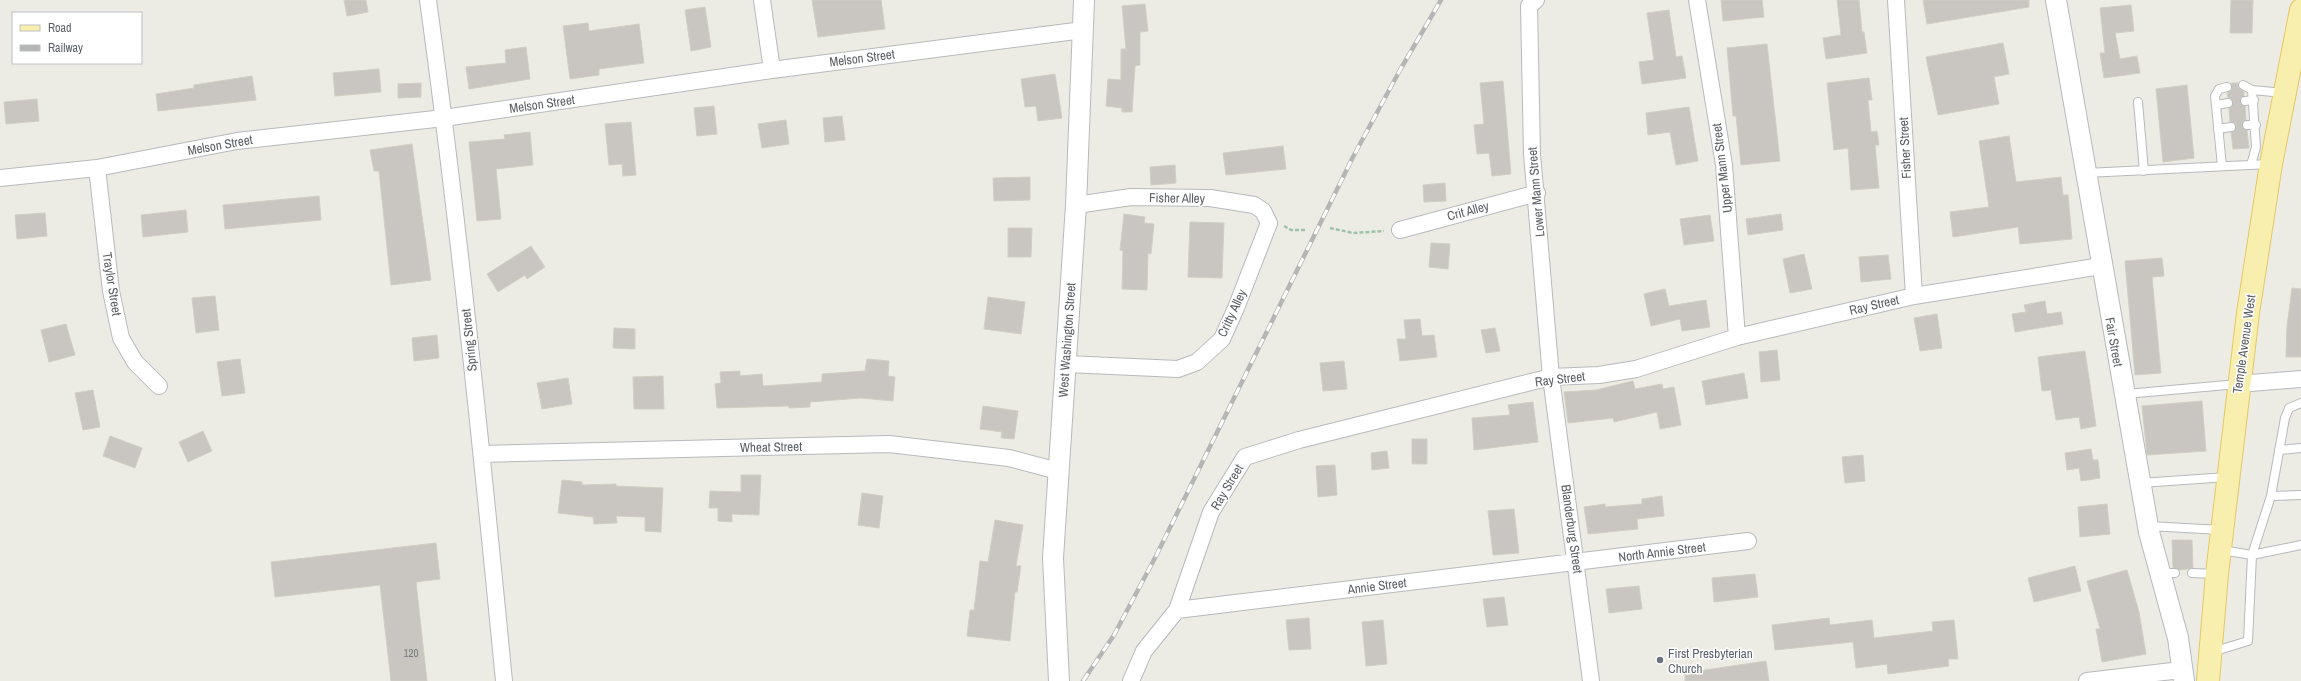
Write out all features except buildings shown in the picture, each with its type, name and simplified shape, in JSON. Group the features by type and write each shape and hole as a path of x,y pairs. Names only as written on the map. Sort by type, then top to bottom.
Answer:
{"main road":[{"name":"Temple Avenue West","path":"2208,681 2217,574 2261,164 2285,93 2301,10"}],"street":[{"name":"Spring Street","path":"428,0 444,118 482,454 504,681"},
{"path":"762,0 772,70"},
{"name":"West Washington Street","path":"1059,681 1058,624 1053,558 1076,205 1084,0"},
{"name":"Upper Mann Street","path":"1697,0 1724,165 1737,337"},
{"name":"Fisher Street","path":"1896,0 1914,296"},
{"name":"Fair Street","path":"2056,0 2123,394 2148,526 2168,573 2182,676"},
{"name":"Lower Mann Street","path":"1532,3 1532,154 1537,193 1551,377"},
{"name":"Melson Street","path":"0,178 97,168 237,141 444,118 772,70 1083,30"},
{"name":"Traylor Street","path":"97,168 111,291 122,338 135,362 159,386"},
{"name":"Crit Alley","path":"1400,230 1537,193"},
{"name":"Fisher Alley","path":"1076,205 1131,197 1210,198 1254,205 1263,211 1269,223"},
{"name":"Critty Alley","path":"1066,364 1178,369 1197,362 1222,338 1236,308 1269,223"},
{"name":"Ray Street","path":"1131,681 1144,651 1177,610 1211,512 1245,457 1299,440 1551,377 1599,374 1636,369 1737,337 1914,296 2101,266"},
{"name":"Blanderburg Street","path":"1551,377 1591,681"},
{"path":"2238,384 2301,379"},
{"name":"Wheat Street","path":"482,454 889,444 1009,458 1058,471"},
{"name":"North Annie Street","path":"1576,563 1748,541"},
{"name":"Annie Street","path":"1177,610 1576,563"},
{"path":"2087,681 2182,676"}],"lane":[{"path":"2243,85 2252,90 2285,93"},
{"path":"2222,166 2215,96 2217,91 2227,87"},
{"path":"2085,174 2261,164 2256,147 2256,124 2252,90"},
{"path":"2244,101 2254,100"},
{"path":"2138,102 2144,171"},
{"path":"2216,105 2228,103"},
{"path":"2247,125 2256,124"},
{"path":"2218,129 2231,127"},
{"path":"2123,394 2238,384"},
{"path":"2210,653 2248,641 2252,555 2271,496 2285,418 2290,408 2301,403"},
{"path":"2280,450 2301,448"},
{"path":"2140,483 2228,476"},
{"path":"2271,496 2301,495"},
{"path":"2148,526 2221,540 2252,555 2301,545"},
{"path":"2192,573 2217,574"}],"path":[{"path":"1269,223 1281,224 1291,230 1306,230"},
{"path":"1330,228 1353,233 1400,230"}],"railway":[{"path":"1083,681 1114,635 1156,556 1353,157 1400,70 1441,0"}],"place":[{"name":"First Presbyterian Church","path":"1660,660"}]}
